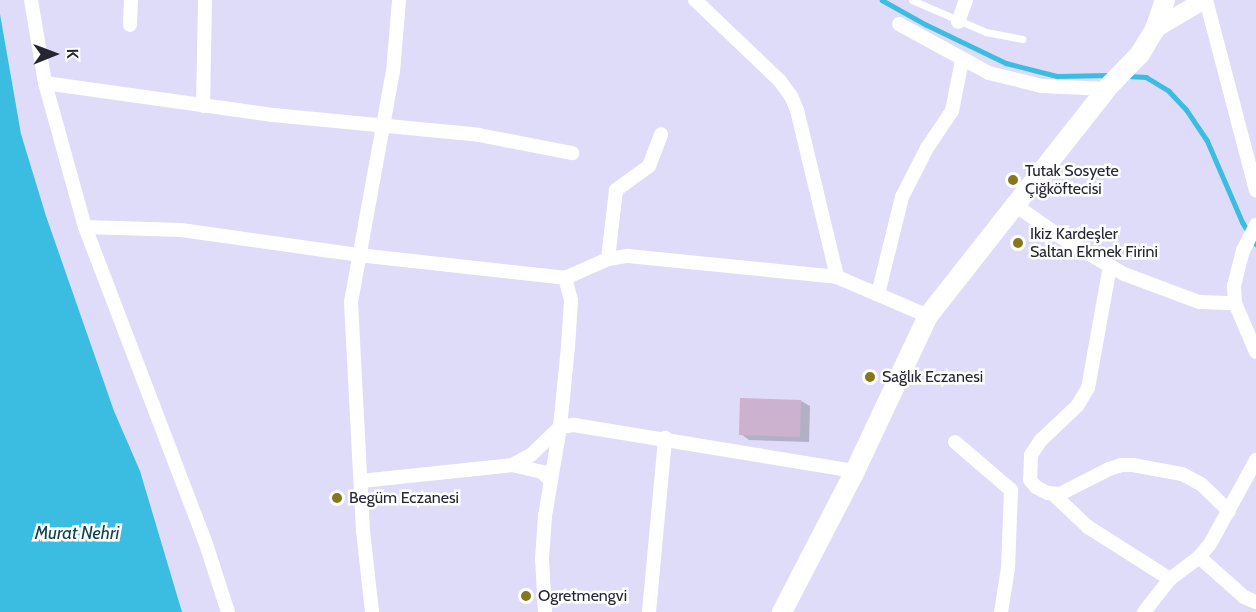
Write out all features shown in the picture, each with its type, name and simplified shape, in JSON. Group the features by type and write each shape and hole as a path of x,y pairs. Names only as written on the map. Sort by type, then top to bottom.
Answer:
{"main road":[{"path":"782,612 855,471 928,316 1109,87 1140,54 1155,29 1165,0"}],"street":[{"path":"31,0 45,83 85,227 206,544 228,612"},
{"path":"130,25 131,0"},
{"path":"203,106 206,0"},
{"path":"372,612 363,531 351,302 393,72 399,0"},
{"path":"695,0 780,81 791,96 797,110 837,277"},
{"path":"958,22 966,0"},
{"path":"1155,29 1205,0 1256,192"},
{"path":"899,24 962,60 1014,81 1042,86 1109,87"},
{"path":"878,294 902,196 927,148 952,111 962,60"},
{"path":"45,83 203,106 494,137 572,153"},
{"path":"608,259 616,190 649,166 661,134"},
{"path":"1015,205 1068,242 1110,266 1181,297 1207,303 1235,303"},
{"path":"1256,226 1243,250 1234,285 1235,303 1256,352"},
{"path":"85,227 181,230 358,255 565,278 608,259 628,256 837,277 928,316"},
{"path":"1110,266 1088,387 1077,406 1041,440 1031,455 1030,480 1036,487 1054,495 1088,527 1170,579"},
{"path":"545,612 542,559 549,479 560,427 571,300 565,278"},
{"path":"512,465 531,456 560,427 590,426 855,471"},
{"path":"649,612 665,438"},
{"path":"955,442 1011,490"},
{"path":"1144,612 1170,579 1199,557 1220,530 1256,460"},
{"path":"361,481 512,465 542,472 549,479"},
{"path":"1054,495 1081,485 1109,469 1121,465 1133,465 1182,474 1200,484 1229,511"},
{"path":"1011,490 1030,480"},
{"path":"1001,612 1008,577 1011,490"},
{"path":"1199,557 1244,597 1256,602"}],"lane":[{"path":"912,0 958,22 986,32 1022,39"}],"water":[{"name":"Murat Nehri","path":"0,14 21,134 46,216 114,411 140,471 182,612 0,612"}],"building":[{"path":"740,398 801,400 800,437 739,435"}],"waterway":[{"path":"882,0 925,24 1006,63 1057,76 1111,75"},
{"path":"1128,76 1146,77 1169,91 1186,109 1207,140 1243,223 1256,244"}],"place":[{"name":"Tutak Sosyete Çiğköftecisi","path":"1013,180"},
{"name":"Ikiz Kardeşler Saltan Ekmek Firini","path":"1018,243"},
{"name":"Sağlık Eczanesi","path":"870,377"},
{"name":"Begüm Eczanesi","path":"337,498"},
{"name":"Ogretmengvi","path":"526,596"}]}
